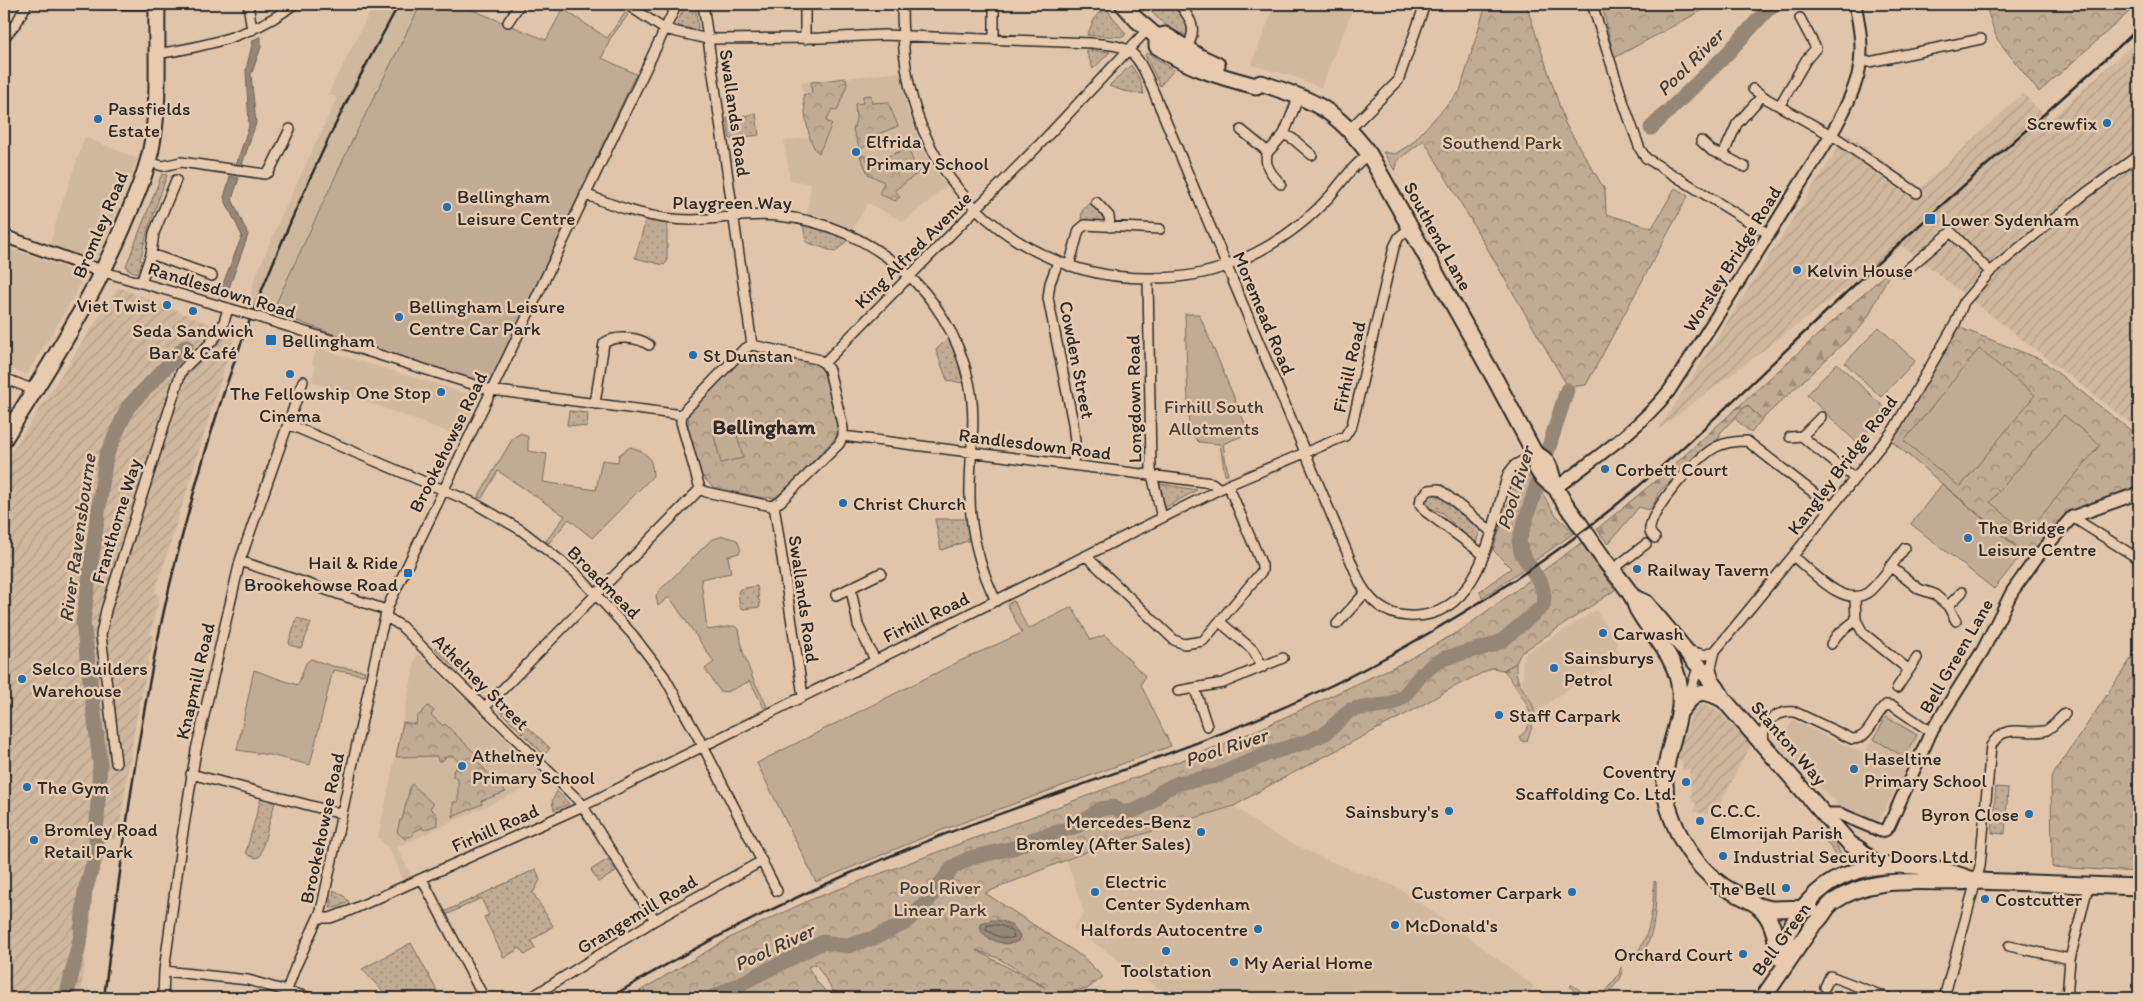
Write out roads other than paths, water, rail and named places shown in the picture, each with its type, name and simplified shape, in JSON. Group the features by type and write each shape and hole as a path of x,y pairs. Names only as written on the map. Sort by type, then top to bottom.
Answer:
{"main road":[{"name":"Bromley Road","path":"4,439 77,322 104,272 137,194 148,162 154,132 156,4"},
{"name":"Southend Lane","path":"1123,4 1152,33 1157,46 1188,64 1256,86 1261,83"},
{"name":"Southend Lane","path":"1152,33 1165,35 1186,49 1219,66 1259,78 1261,83 1299,96 1326,110 1350,129 1369,154 1534,459 1549,484 1633,597 1638,611 1663,644 1676,672 1681,695 1679,713 1664,775 1666,795 1674,821 1686,847 1706,872 1720,884 1758,906 1766,914 1777,938 1778,957"},
{"name":"Southend Lane","path":"1633,597 1646,603 1674,638 1703,661"},
{"name":"Stanton Way","path":"1703,661 1724,700 1765,744 1850,844 1859,849 1878,866"},
{"name":"Southend Lane","path":"1679,713 1692,696 1702,691 1709,692 1724,700"},
{"name":"Stanton Way","path":"1850,844 1860,888"},
{"path":"1765,995 1778,957 1802,909 1809,900 1830,883 1856,872 1878,866 1911,865 1950,871 1976,881"},
{"path":"1831,903 1860,888 1896,882 1951,883 1976,881 2139,887"},
{"name":"Southend Lane","path":"1758,906 1772,909 1802,909 1831,903"},
{"name":"Bell Green","path":"1765,995 1813,925 1820,919 1831,903"}],"street":[{"path":"4,38 27,4"},
{"path":"101,4 156,4"},
{"path":"248,4 252,30"},
{"path":"156,54 207,43 252,30 294,4"},
{"path":"508,22 520,4"},
{"path":"626,4 664,29 708,39 902,35 1105,44 1128,50"},
{"name":"Brookehowse Road","path":"286,994 299,957 319,918 386,613 443,489 677,4"},
{"name":"Swallands Road","path":"703,4 752,345"},
{"path":"805,4 805,38"},
{"path":"902,4 902,35 909,88 923,131 945,171 976,209 1015,241 1069,266 1106,276 1148,278 1194,274 1227,266 1265,248 1295,229 1330,196 1355,165 1369,154"},
{"path":"994,4 994,39"},
{"path":"1179,4 1190,20 1193,29 1192,39 1186,49"},
{"path":"1350,129 1398,81 1425,4"},
{"path":"1592,4 1625,107 1640,149 1646,158 1769,234"},
{"name":"Worsley Bridge Road","path":"1549,484 1619,440 1643,421 1675,383 1769,234 1849,100 1861,62 1861,39 1855,4"},
{"path":"1780,105 1806,60 1816,48 1800,18"},
{"name":"King Alfred Avenue","path":"824,363 976,209 1128,50 1152,33"},
{"path":"1861,62 1869,62 1981,39"},
{"name":"Moremead Road","path":"1128,50 1141,64 1345,548 1366,592 1377,604 1390,612 1412,616 1429,614 1444,607 1466,590 1476,575 1484,555 1508,474 1515,466 1534,459"},
{"path":"1753,89 1762,96 1830,134 1918,193"},
{"path":"1281,184 1271,174 1266,160 1268,152 1284,134 1299,96"},
{"path":"1723,155 1737,124 1762,96"},
{"path":"148,162 163,166 181,162 265,174 269,172 290,129"},
{"path":"1241,130 1268,152"},
{"path":"1284,134 1312,155"},
{"path":"1701,141 1712,151 1745,167"},
{"name":"Kangley Bridge Road","path":"1703,661 1715,651 1894,429 1955,324 1964,302 1990,272 2086,193 2139,155"},
{"path":"141,283 151,254 154,233 176,180"},
{"name":"Playgreen Way","path":"585,194 617,207 658,217 689,220 760,215 791,217 836,228 881,252 910,276 943,316 964,364 972,401 974,424 971,452 970,502 972,529 982,568 996,601"},
{"path":"1096,202 1109,216 1110,227"},
{"path":"1069,266 1080,230 1089,225 1160,229"},
{"name":"Firhill Road","path":"319,918 330,918 342,914 583,806 1224,487 1345,436 1350,430 1394,246 1399,237 1410,228"},
{"path":"1904,272 1951,232 1990,272"},
{"path":"4,236 104,272"},
{"path":"151,254 212,276"},
{"name":"Cowden Street","path":"1058,262 1050,283 1048,298 1074,423 1073,465"},
{"name":"Randlesdown Road","path":"104,272 248,314 491,390 682,415"},
{"name":"Longdown Road","path":"1148,278 1152,475 1162,518"},
{"name":"Franthorne Way","path":"116,763 101,635 106,610 181,372 192,357 215,337 222,328 228,308"},
{"path":"594,404 604,343 612,339 636,338 649,345"},
{"path":"752,345 817,358 824,363 829,370 841,418 843,436 839,444 800,483 774,505 767,506 706,492 700,488 681,422 682,415 744,350 752,345"},
{"path":"4,378 34,390"},
{"name":"Knapmill Road","path":"163,998 164,971 191,774 240,561 303,381"},
{"path":"1790,438 1802,436 1821,417"},
{"name":"Broadmead","path":"288,424 443,489 490,511 521,530 563,562 597,594 632,634 658,669 703,746 777,891"},
{"name":"Randlesdown Road","path":"843,436 1212,483 1224,487"},
{"path":"1802,436 1818,451 1832,458 1854,478"},
{"path":"1654,538 1650,532 1650,527 1659,508 1676,485 1715,448 1734,441 1747,441 1832,507"},
{"path":"1086,556 1178,643 1203,641 1262,570 1262,565 1224,487"},
{"path":"484,708 700,488"},
{"path":"1484,555 1426,512 1420,504 1421,498 1429,490 1439,489 1492,532"},
{"name":"Bell Green Lane","path":"1824,814 1840,814 1881,830 1885,830 1889,826 1932,732 1983,650 2012,592 2036,558 2072,517 2139,493"},
{"name":"Swallands Road","path":"774,505 803,696"},
{"path":"2072,517 2139,559"},
{"path":"1612,570 1646,544"},
{"path":"1793,556 1839,594 1855,598 1869,592 1905,548"},
{"name":"Athelney Street","path":"240,561 386,613 583,806 655,920"},
{"path":"1890,566 1919,589 1934,594 1948,606 1956,621"},
{"path":"836,595 881,573"},
{"path":"851,589 858,625 875,660"},
{"path":"1337,624 1366,592"},
{"path":"1948,606 1962,592"},
{"path":"1855,598 1856,620 1863,633 1910,670"},
{"path":"1831,644 1837,635 1856,620"},
{"path":"1220,622 1253,650 1263,666"},
{"path":"1715,651 1711,668 1716,687"},
{"path":"1178,691 1223,684 1283,658"},
{"path":"1897,688 1917,658"},
{"name":"Southend Lane","path":"1679,713 1689,696 1703,661"},
{"path":"1195,689 1207,726"},
{"path":"1765,744 1762,737 1763,729 1771,719 1787,711 1795,712 1852,739 1858,740 1864,736 1880,710 1886,705 1894,706 1932,732"},
{"path":"1945,994 1980,866 1991,746 2001,734 2008,731 2043,731 2049,729 2065,714"},
{"path":"191,774 342,814"},
{"name":"Grangemill Road","path":"530,998 655,920 762,861"},
{"path":"422,879 484,998"},
{"path":"2067,998 2070,959 2088,886"},
{"path":"2009,946 2070,959"},
{"path":"164,971 248,980 286,994 311,998"},
{"path":"1826,987 1830,976 1866,995 1888,998"}],"water":[{"path":"261,36 261,47 251,75 256,123 241,168 235,168 249,126 246,70 253,40"},
{"path":"230,176 239,178 232,199 248,235 225,299 218,296 242,236 224,198"},
{"path":"992,920 1005,922 1015,928 1020,936 1018,941 1009,944 998,942 984,934 981,931 981,923"}],"waterway":[{"name":"Pool River","path":"1651,128 1725,56 1769,8 1778,4"},
{"name":"River Ravensbourne","path":"66,998 81,935 85,891 95,858 100,763 83,622 106,456 128,407 186,346"},
{"name":"Pool River","path":"712,998 823,942 847,946 874,938 905,923 926,903 953,867 970,858 1013,848 1031,840 1077,826 1100,809 1114,807 1121,812 1138,809 1150,803 1162,791 1178,783 1216,776 1267,754 1306,742 1326,733 1350,710 1391,704 1403,697 1421,675 1445,658 1493,645 1503,640 1543,606 1542,586 1521,552 1519,541 1567,390"}],"railway":[{"path":"104,998 133,782 151,674 174,568 208,441 239,348 285,235 347,101 399,4"},
{"path":"609,998 730,930 812,890 940,836 1169,753 1282,708 1392,654 1479,603 1562,547 1648,479 1899,244 2139,28"}],"place":[{"name":"Passfields Estate","path":"98,119"},
{"name":"Screwfix","path":"2107,123"},
{"name":"Elfrida Primary School","path":"856,152"},
{"name":"Bellingham Leisure Centre","path":"447,207"},
{"name":"Lower Sydenham","path":"1930,219"},
{"name":"Kelvin House","path":"1797,270"},
{"name":"Viet Twist","path":"167,305"},
{"name":"Seda Sandwich Bar & Café","path":"193,311"},
{"name":"Bellingham Leisure Centre Car Park","path":"399,317"},
{"name":"Bellingham","path":"271,340"},
{"name":"St Dunstan","path":"693,355"},
{"name":"The Fellowship Cinema","path":"290,374"},
{"name":"One Stop","path":"441,392"},
{"name":"Corbett Court","path":"1605,469"},
{"name":"Christ Church","path":"843,503"},
{"name":"The Bridge Leisure Centre","path":"1968,538"},
{"name":"Railway Tavern","path":"1637,569"},
{"name":"Hail & Ride Brookehowse Road","path":"408,573"},
{"name":"Carwash","path":"1603,633"},
{"name":"Sainsburys Petrol","path":"1554,668"},
{"name":"Selco Builders Warehouse","path":"22,679"},
{"name":"Staff Carpark","path":"1499,715"},
{"name":"Athelney Primary School","path":"462,766"},
{"name":"Haseltine Primary School","path":"1854,769"},
{"name":"Coventry Scaffolding Co. Ltd.","path":"1686,782"},
{"name":"The Gym","path":"27,787"},
{"name":"Sainsbury's","path":"1449,811"},
{"name":"Byron Close","path":"2029,814"},
{"name":"C.C.C. Elmorijah Parish","path":"1700,821"},
{"name":"Mercedes-Benz Bromley (After Sales)","path":"1201,832"},
{"name":"Bromley Road Retail Park","path":"34,840"},
{"name":"Industrial Security Doors Ltd.","path":"1723,856"},
{"name":"The Bell","path":"1786,888"},
{"name":"Electric Center Sydenham","path":"1095,892"},
{"name":"Customer Carpark","path":"1572,892"},
{"name":"Costcutter","path":"1985,899"},
{"name":"McDonald's","path":"1395,925"},
{"name":"Halfords Autocentre","path":"1258,929"},
{"name":"Toolstation","path":"1166,951"},
{"name":"Orchard Court","path":"1743,954"},
{"name":"My Aerial Home","path":"1234,962"}],"district":[{"name":"Bellingham","path":"764,426"}],"park label":[{"name":"Southend Park","path":"1502,142"},
{"name":"Firhill South Allotments","path":"1214,417"},
{"name":"Pool River Linear Park","path":"940,898"}]}
